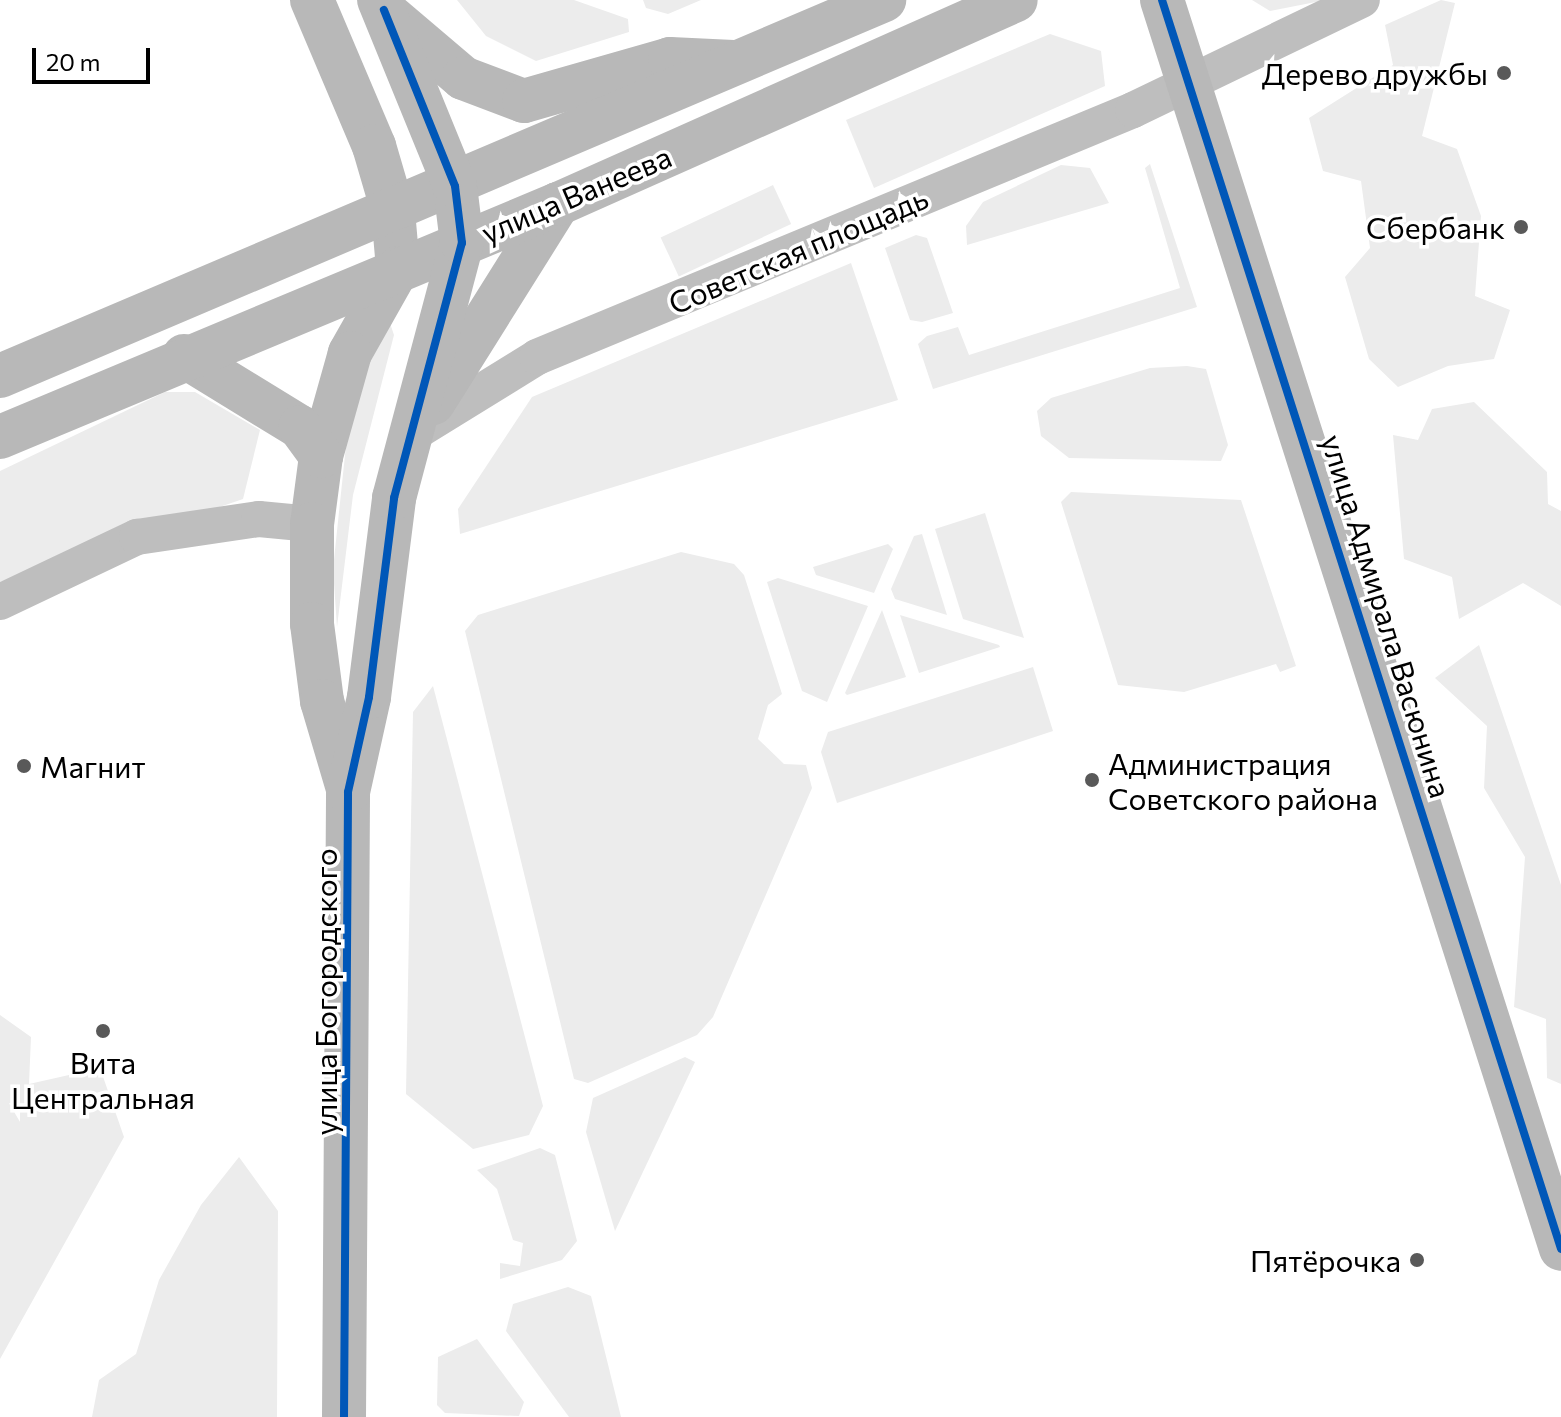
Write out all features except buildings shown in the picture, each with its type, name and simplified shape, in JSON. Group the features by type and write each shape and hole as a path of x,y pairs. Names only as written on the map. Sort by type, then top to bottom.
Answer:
{"street":[{"path":"312,0 374,146 393,211 398,268"},
{"name":"улица Ванеева","path":"0,376 455,186 884,0"},
{"name":"улица Ванеева","path":"0,437 184,356 558,204 1016,0"},
{"name":"улица Адмирала Васюнина","path":"1162,0 1192,77 1561,1249"},
{"path":"1192,77 1362,0"},
{"path":"382,5 463,78 524,101 670,59 743,62"},
{"path":"382,5 455,186 462,243"},
{"name":"Советская площадь","path":"411,435 537,357 855,230 1192,77"},
{"path":"411,435 558,204"},
{"name":"улица Богородского","path":"344,1417 348,792 369,697 380,572 411,435 462,243"},
{"name":"улица Богородского","path":"348,792 322,701 312,524 321,456 350,353 398,268"},
{"path":"184,356 300,427 321,456"},
{"path":"0,602 137,537 259,519 312,524"}],"shaded area":[{"path":"457,0 574,0 628,19 629,32 536,61 486,36"},
{"path":"643,0 701,0 668,14 646,8"},
{"path":"1252,0 1326,0 1270,11"},
{"path":"1441,0 1455,3 1422,136 1457,149 1481,216 1475,296 1510,310 1494,359 1448,366 1398,387 1369,359 1345,277 1370,248 1361,181 1323,171 1309,118 1393,65 1385,25"},
{"path":"1050,34 1101,51 1105,86 874,188 846,120"},
{"path":"1150,164 1197,307 933,389 918,344 927,336 958,327 969,355 1180,288 1145,168"},
{"path":"1061,165 1090,168 1109,203 967,245 966,226 983,202"},
{"path":"773,185 791,224 679,276 661,237"},
{"path":"916,235 927,238 953,313 922,322 910,320 885,248"},
{"path":"851,263 898,400 460,534 458,509 532,397"},
{"path":"390,323 394,335 353,495 337,627 333,569 347,436 364,373"},
{"path":"1187,366 1206,369 1228,445 1221,461 1069,458 1041,436 1037,411 1051,398 1150,368"},
{"path":"165,392 195,392 260,430 243,499 0,582 0,471"},
{"path":"1474,402 1547,472 1548,504 1561,511 1561,606 1523,583 1459,619 1452,577 1404,559 1393,435 1418,440 1432,409"},
{"path":"1071,492 1241,500 1296,666 1280,672 1276,664 1184,692 1118,685 1061,502"},
{"path":"985,513 1024,638 963,619 935,529"},
{"path":"922,534 947,615 895,599 891,589 914,536"},
{"path":"888,544 893,549 874,593 816,575 813,567"},
{"path":"681,552 734,564 744,575 782,694 768,705 758,739 784,764 806,765 812,788 713,1017 697,1035 588,1083 574,1079 465,631 478,615"},
{"path":"778,578 868,606 827,702 802,691 767,582"},
{"path":"882,610 906,677 847,695 845,693"},
{"path":"900,615 999,645 1000,647 919,673"},
{"path":"1479,645 1561,885 1561,1084 1547,1078 1546,1019 1514,1007 1525,857 1484,788 1487,726 1435,678"},
{"path":"1033,667 1053,731 837,803 821,752 828,732"},
{"path":"433,686 543,1106 529,1135 473,1149 406,1094 413,712"},
{"path":"0,1015 31,1037 29,1084 100,1068 124,1137 0,1359"},
{"path":"685,1057 695,1062 615,1231 586,1132 593,1098"},
{"path":"540,1148 555,1155 577,1241 562,1260 500,1279 500,1263 520,1266 523,1243 513,1240 497,1189 477,1170"},
{"path":"239,1157 278,1211 277,1417 92,1417 99,1380 136,1354 159,1280 201,1205"},
{"path":"568,1287 591,1296 621,1417 569,1417 506,1331 513,1304"},
{"path":"477,1339 524,1402 519,1416 445,1413 437,1405 438,1357"}],"cycle path":[{"path":"1162,0 1561,1249"},
{"path":"344,1417 348,792 369,697 394,498 462,243 455,186 384,10"}],"place":[{"name":"Дерево дружбы","path":"1504,73"},
{"name":"Сбербанк","path":"1521,227"},
{"name":"Магнит","path":"24,766"},
{"name":"Администрация Советского района","path":"1092,780"},
{"name":"Вита Центральная","path":"103,1031"},
{"name":"Пятёрочка","path":"1417,1260"}]}
